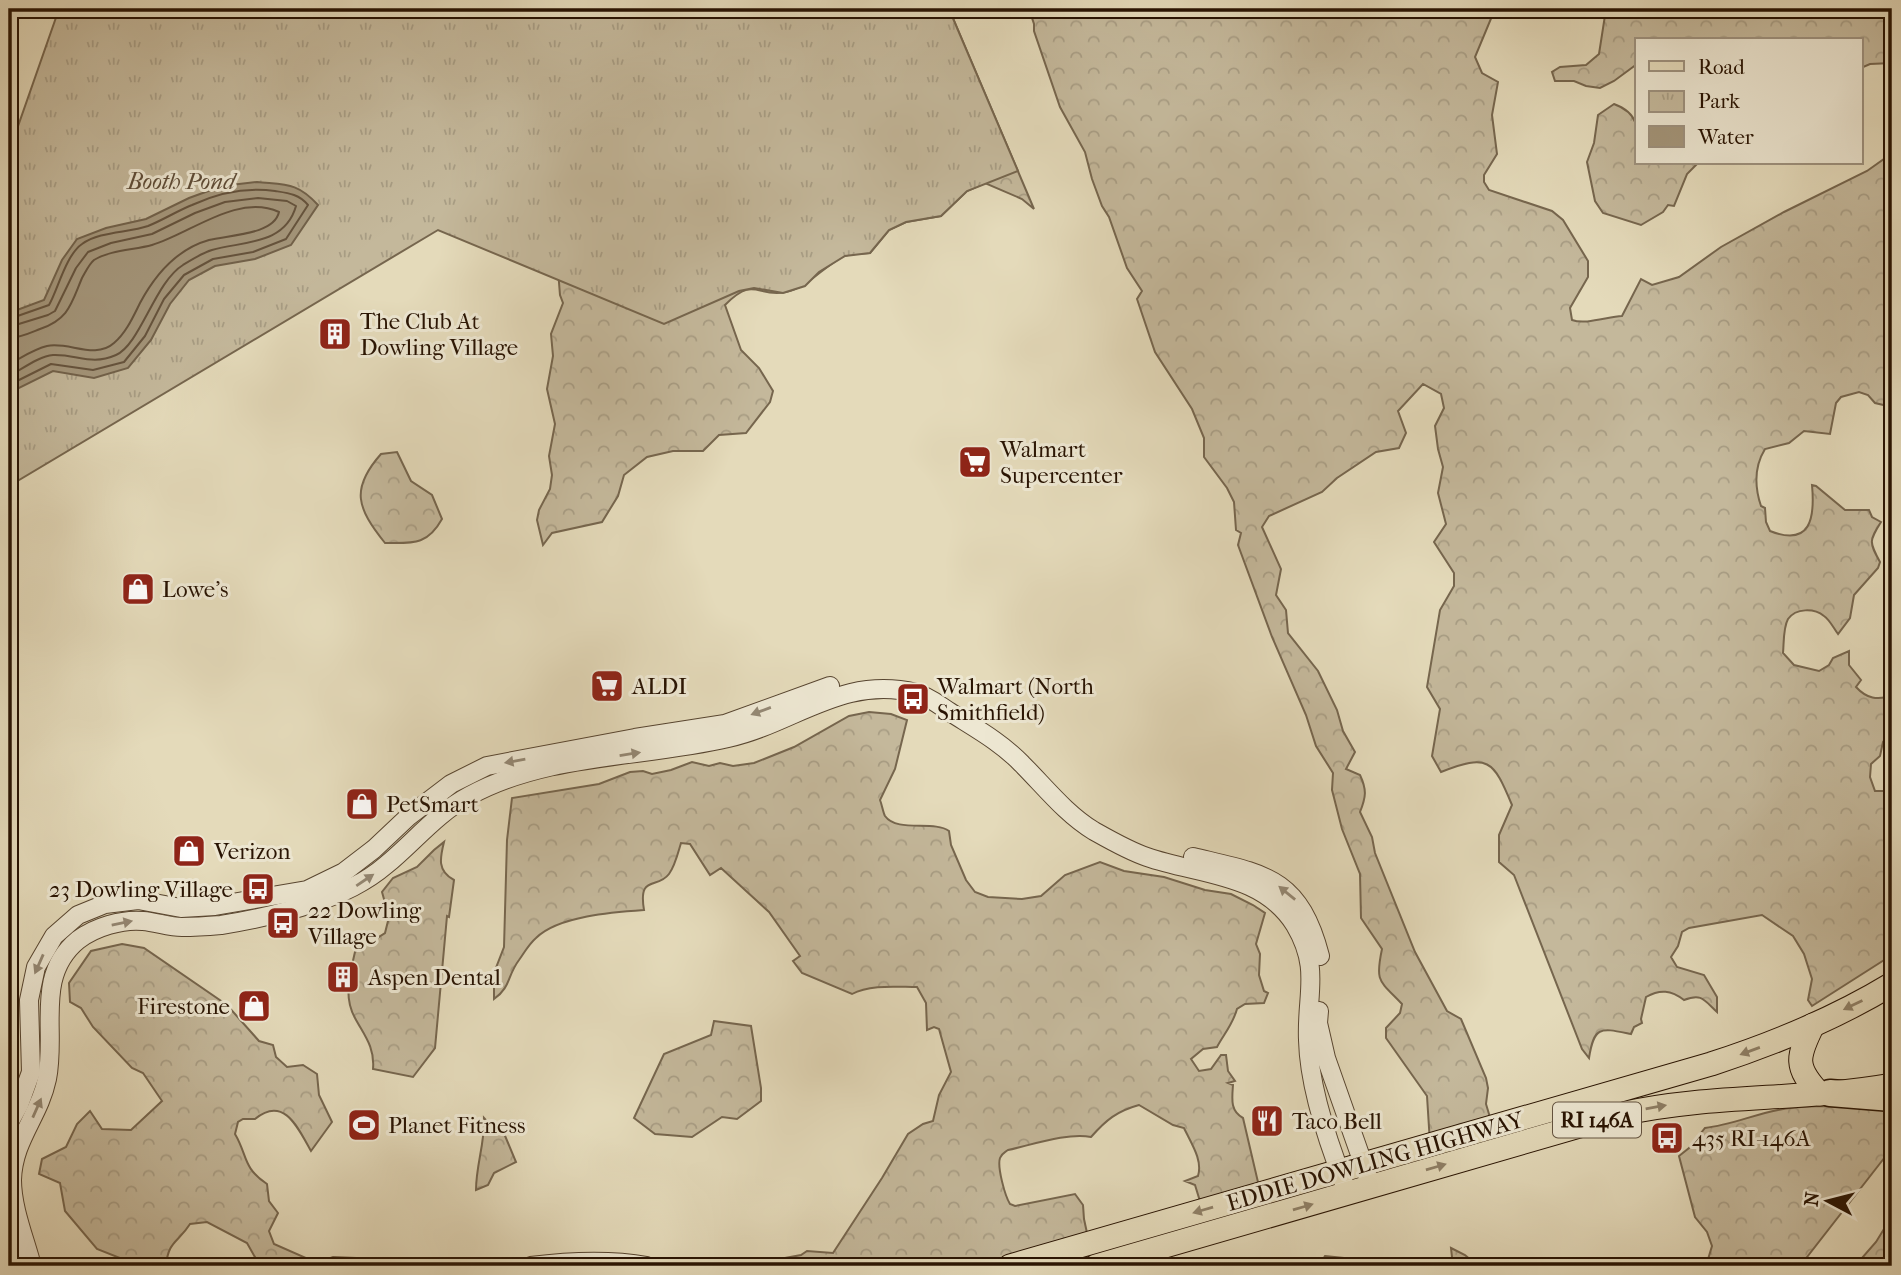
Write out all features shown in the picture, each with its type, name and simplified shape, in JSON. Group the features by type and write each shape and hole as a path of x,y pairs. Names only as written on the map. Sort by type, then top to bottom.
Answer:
{"highway":[{"path":"1825,1094 1892,1098"}],"main road":[{"name":"EDDIE DOWLING HIGHWAY","path":"1010,1266 1678,1074 1752,1050 1813,1025 1892,984"},
{"path":"1813,1025 1803,1046 1800,1066 1807,1082 1825,1094"},
{"name":"RI 146A","path":"1825,1094 1892,1085"},
{"name":"EDDIE DOWLING HIGHWAY","path":"1096,1266 1643,1109 1704,1101 1825,1094"}],"street":[{"path":"9,1123 19,1105 30,1072 29,1000 36,967 54,936 78,915 105,904 138,900 181,908 215,906 307,890 344,872 374,849 409,816 451,785 487,766 725,724 835,685 872,679 905,682 937,692 1005,737 1028,757 1055,790 1111,832 1146,847 1245,868 1264,876 1295,898 1306,916 1320,954 1323,982 1318,1023 1318,1060 1312,1080 1348,1194"},
{"path":"33,1266 12,1189 13,1161 22,1136 36,1113 47,1082 51,1045 48,1004 52,979 61,961 76,942 99,928 138,920 179,927 221,925 309,904 351,889 386,865 424,828 464,798 498,781 573,764 730,738 837,695 873,688 919,694 998,742 1051,795 1091,829 1145,857 1241,881 1280,906 1295,925 1310,957 1312,983 1307,1038 1371,1186"},
{"path":"9,1247 15,1266"},
{"path":"531,1266 566,1261 624,1262 647,1266"}],"green space":[{"name":"Booth Pond","path":"59,9 949,9 1018,171 967,191 941,216 906,222 889,230 870,253 845,256 819,272 805,286 783,293 754,288 739,291 664,324 438,230 9,486 9,152"},
{"path":"949,9 1034,209 1022,199 985,183 967,191 941,216 906,222 889,230 870,253 842,257 794,290 776,293 750,289 735,296 725,305 741,350 759,368 773,391 770,402 746,433 719,435 703,451 673,451 647,457 624,475 618,496 602,522 552,533 543,545 537,520 550,489 552,475 549,456 555,424 547,389 553,356 551,334 563,303 558,270"},
{"path":"1029,9 1495,9 1475,57 1482,73 1498,82 1492,115 1497,154 1484,175 1484,182 1489,190 1552,211 1563,220 1588,261 1588,277 1570,308 1572,320 1577,321 1622,316 1641,279 1652,285 1679,277 1721,247 1867,171 1888,156 1892,147 1892,407 1875,403 1868,395 1859,392 1841,397 1836,403 1830,434 1804,431 1789,443 1765,449 1759,463 1757,485 1770,531 1794,535 1808,526 1812,508 1812,485 1845,510 1869,510 1872,517 1881,522 1872,542 1880,562 1878,568 1854,595 1850,618 1838,634 1820,613 1805,610 1791,615 1784,631 1783,653 1794,665 1819,671 1829,665 1833,658 1849,651 1849,665 1861,680 1856,687 1872,698 1892,696 1892,730 1883,742 1880,756 1871,764 1870,777 1875,791 1892,795 1892,955 1812,1006 1808,1000 1812,979 1804,954 1793,936 1762,915 1689,928 1682,932 1671,957 1677,967 1704,975 1717,997 1717,1012 1699,998 1684,1000 1665,992 1651,994 1646,997 1642,1023 1634,1027 1631,1034 1601,1031 1593,1039 1589,1058 1582,1049 1514,875 1499,862 1499,835 1512,805 1500,778 1487,764 1479,762 1441,772 1432,756 1440,709 1427,687 1440,610 1454,586 1454,573 1434,542 1446,524 1438,493 1443,467 1435,426 1444,408 1441,394 1423,384 1398,411 1406,433 1399,448 1376,452 1337,478 1322,492 1269,516 1262,527 1281,569 1276,595 1286,610 1288,633 1318,671 1337,710 1343,731 1355,752 1346,769 1360,775 1362,780 1365,794 1360,812 1415,952 1447,1011 1461,1019 1486,1078 1486,1104 1500,1151 1431,1159 1427,1096 1386,1038 1386,1028 1400,1013 1402,1004 1381,980 1379,968 1382,949 1361,918 1360,874 1342,829 1332,790 1333,773 1316,746 1238,545 1241,533 1236,530 1234,502 1204,457 1204,438 1192,409 1155,352 1137,299 1142,291 1127,268 1092,179 1085,152 1060,107"},
{"path":"1606,9 1892,9 1892,63 1870,64 1862,68 1862,38 1635,38 1635,65 1614,81 1600,88 1574,81 1555,81 1552,72 1560,67 1586,65 1599,54"},
{"path":"1614,104 1630,114 1635,122 1635,164 1697,164 1687,174 1674,206 1668,205 1663,212 1641,225 1603,213 1595,201 1587,162 1594,143 1598,115"},
{"path":"397,452 411,481 432,495 442,519 431,534 411,543 385,543 368,519 361,499 361,488 371,466 381,454"},
{"path":"869,712 891,714 907,720 895,769 880,800 885,816 898,824 934,826 949,831 951,845 966,880 975,892 988,897 1022,899 1041,896 1065,875 1100,862 1124,871 1164,877 1205,890 1231,894 1265,913 1256,944 1260,954 1259,975 1264,991 1268,993 1264,1003 1245,1004 1237,1009 1217,1047 1203,1049 1191,1059 1199,1071 1211,1069 1221,1055 1226,1055 1228,1071 1235,1081 1228,1083 1233,1085 1233,1104 1236,1112 1243,1118 1261,1195 1203,1211 1195,1185 1185,1181 1198,1176 1199,1164 1184,1128 1173,1125 1139,1105 1112,1117 1091,1137 1072,1136 1050,1140 1008,1150 1000,1158 1002,1181 1010,1204 1015,1206 1075,1194 1083,1205 1092,1256 1053,1266 777,1266 780,1259 801,1255 807,1251 833,1253 908,1134 933,1121 939,1095 951,1072 939,1029 934,1027 927,1030 926,1003 917,987 875,987 852,994 802,973 793,961 800,956 769,912 721,868 710,875 690,844 681,843 669,874 646,887 644,910 572,920 546,931 529,946 515,966 506,986 494,999 494,973 504,947 507,840 512,798 599,784 630,772 643,771 652,774 692,762 709,766 720,763 733,766 754,763 794,747 849,716"},
{"path":"444,842 442,868 454,880 449,917 447,916 435,1048 413,1077 373,1069 371,1048 349,1002 355,952 385,933 389,917 382,892 393,878 417,867"},
{"path":"122,944 144,948 227,1005 259,1041 273,1045 276,1057 287,1067 303,1065 317,1074 319,1095 332,1122 311,1151 289,1117 274,1111 255,1119 243,1119 238,1122 235,1134 249,1167 267,1184 269,1201 278,1213 269,1231 274,1244 317,1263 333,1257 356,1258 360,1266 260,1266 247,1243 207,1222 190,1224 171,1247 166,1266 140,1266 97,1249 65,1211 60,1183 39,1174 42,1159 66,1147 77,1124 90,1111 102,1129 131,1130 162,1101 143,1073 132,1068 93,1027 81,1008 70,1002 69,983 91,951"},
{"path":"714,1021 751,1026 761,1101 737,1119 722,1117 692,1137 655,1134 634,1118 664,1054 711,1035"},
{"path":"1892,1107 1892,1148 1800,1266 1706,1266 1712,1246 1707,1232 1695,1217 1679,1156 1705,1128 1791,1108"},
{"path":"484,1118 491,1126 503,1131 516,1162 494,1173 488,1185 476,1190 483,1136"},
{"path":"1892,1216 1892,1266 1855,1266 1876,1242"},
{"path":"1451,1248 1465,1255 1478,1266 1453,1266"},
{"path":"1325,1256 1353,1259 1358,1266 1319,1266"}],"water":[{"name":"Booth Pond","path":"257,182 297,188 318,205 291,245 255,259 215,266 189,280 170,304 151,340 128,368 94,378 53,371 9,393 9,313 44,300 62,260 77,239 106,228 146,219 189,198 222,186"}],"place":[{"name":"The Club At Dowling Village","path":"335,334"},
{"name":"Walmart Supercenter","path":"975,462"},
{"name":"Lowe's","path":"138,589"},
{"name":"ALDI","path":"607,686"},
{"name":"Walmart (North Smithfield)","path":"913,699"},
{"name":"PetSmart","path":"362,804"},
{"name":"Verizon","path":"189,851"},
{"name":"23 Dowling Village","path":"258,889"},
{"name":"22 Dowling Village","path":"283,923"},
{"name":"Aspen Dental","path":"343,977"},
{"name":"Firestone","path":"254,1006"},
{"name":"Taco Bell","path":"1267,1121"},
{"name":"Planet Fitness","path":"364,1125"},
{"name":"435 RI-146A","path":"1667,1138"}]}
